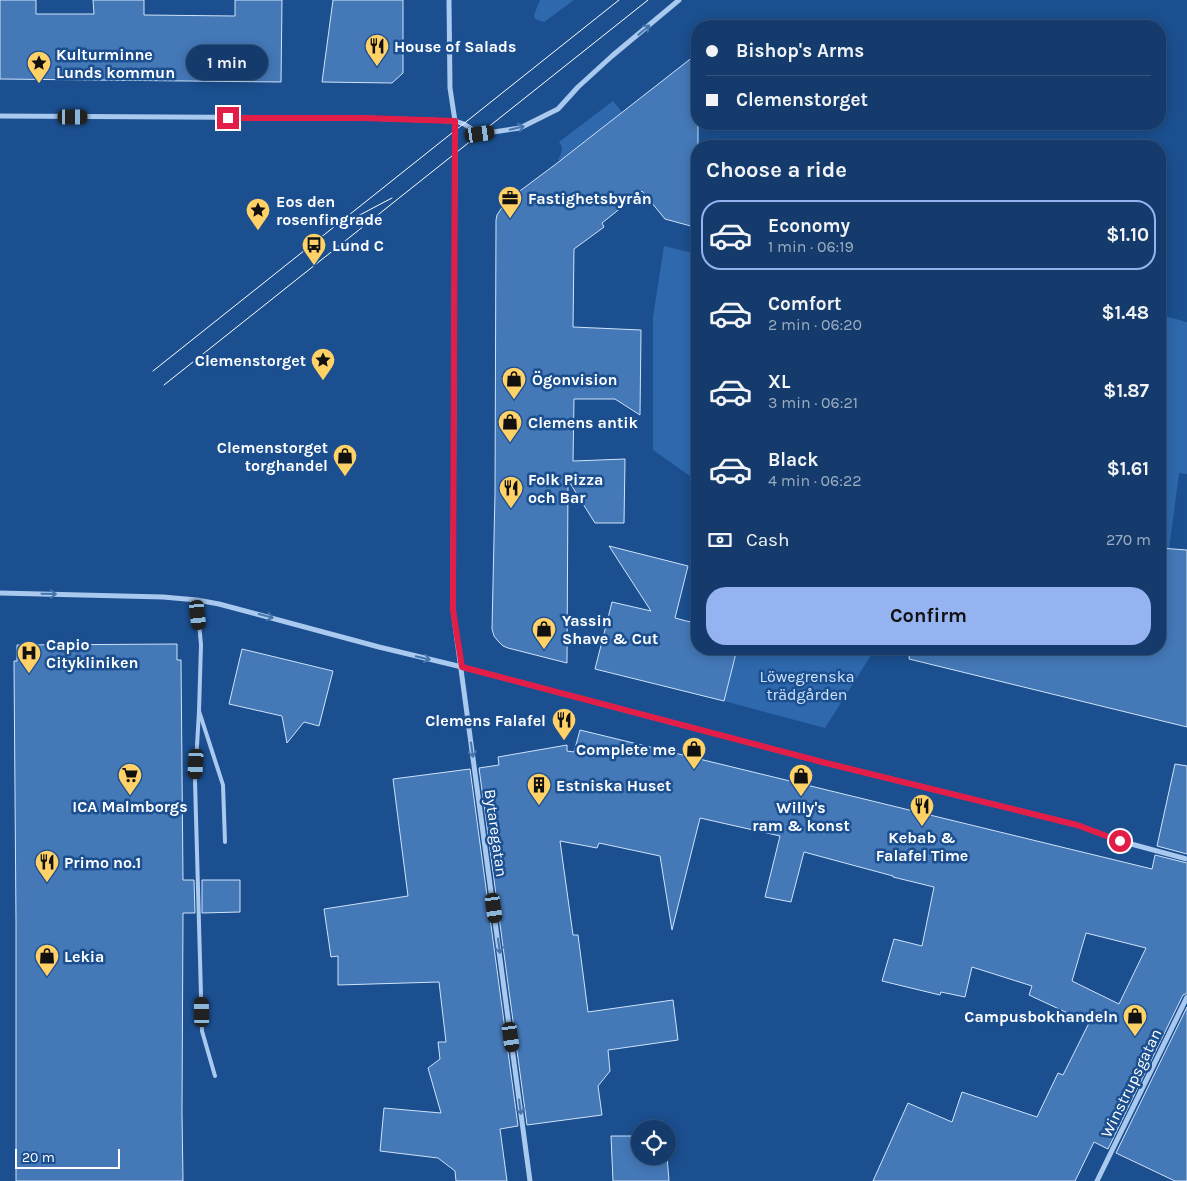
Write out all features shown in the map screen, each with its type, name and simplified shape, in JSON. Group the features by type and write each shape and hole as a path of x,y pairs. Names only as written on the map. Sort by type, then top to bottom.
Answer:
{"street":[{"path":"449,0 450,88 455,121 453,610 462,667"},
{"path":"0,116 363,118 455,121 480,134 520,128 558,110 585,80 679,0"},
{"path":"0,593 163,597 219,604 822,762 1077,825 1120,841 1187,858"},
{"name":"Bytaregatan","path":"462,667 530,1181"},
{"name":"Winstrupsgatan","path":"1097,1181 1187,997"}],"lane":[{"path":"197,600 201,644 195,782 202,1032 215,1076"},
{"path":"199,711 223,785 224,842"}],"green space":[{"path":"540,0 574,0 544,22 535,19 534,15"},
{"path":"613,101 622,112 560,161 558,159 562,148 559,142"},
{"path":"664,246 691,253 691,477 653,450 653,317"},
{"path":"1166,317 1187,322 1187,474 1179,473 1169,549 1166,549"},
{"name":"Löwegrenska trädgården","path":"736,655 871,655 825,728 724,701"}],"building":[{"path":"0,0 36,0 36,14 94,14 93,0 144,0 144,15 235,16 235,0 282,0 281,82 0,79"},
{"path":"333,0 403,0 403,73 392,83 322,82"},
{"path":"691,58 691,130 698,130 698,140 691,140 691,226 665,219 642,191 602,223 604,227 574,249 573,327 641,330 640,415 615,399 574,399 573,461 625,459 624,523 595,523 568,480 567,663 503,646 494,636 492,629 495,493 496,220 503,206 513,200 513,196"},
{"path":"609,546 688,566 675,618 691,622 691,655 736,655 724,701 595,669 612,602 651,611"},
{"path":"1166,548 1187,550 1187,727 909,659 909,655 1166,655"},
{"path":"177,644 177,660 181,660 183,880 194,880 195,913 183,913 183,1181 16,1181 14,661 17,661 17,645"},
{"path":"242,649 333,671 319,726 304,722 287,743 282,716 229,704"},
{"path":"580,730 1152,869 1155,855 1187,863 1187,993 1183,995 1108,1149 1094,1142 1075,1181 873,1181 908,1103 952,1122 962,1092 1037,1117 1058,1073 1063,1075 1089,1023 1029,995 1032,986 972,967 965,997 941,992 940,995 882,981 894,939 922,946 934,887 804,852 791,902 765,897 780,836 700,818 672,930 660,856 599,843 597,848 560,841 573,935 578,935 588,1012 673,1000 678,1040 608,1050 610,1071 598,1086 602,1115 527,1125 479,768 499,765 498,757 567,745 567,751 574,752","holes":["1086,933 1146,948 1119,1004 1072,981"]},
{"path":"1175,764 1187,766 1187,854 1157,846"},
{"path":"470,769 518,1126 500,1129 507,1181 456,1181 455,1171 438,1158 380,1151 384,1108 441,1113 428,1068 440,1059 438,1042 446,1042 439,982 338,985 338,956 331,957 324,909 408,896 393,779"},
{"path":"202,880 240,880 240,912 202,913"},
{"path":"1187,1007 1187,1181 1175,1181 1116,1153"},
{"path":"611,1136 631,1136 631,1165 668,1165 669,1181 613,1181"}],"tram line":[{"path":"153,371 619,0"},
{"path":"164,385 648,0"},
{"path":"354,218 392,198"}],"place":[{"name":"House of Salads","path":"377,67"},
{"name":"Kulturminne Lunds kommun","path":"39,84"},
{"name":"Fastighetsbyrån","path":"510,219"},
{"name":"Eos den rosenfingrade","path":"258,231"},
{"name":"Lund C","path":"314,266"},
{"name":"Clemenstorget","path":"323,381"},
{"name":"Ögonvision","path":"514,400"},
{"name":"Clemens antik","path":"510,443"},
{"name":"Clemenstorget torghandel","path":"345,477"},
{"name":"Folk Pizza och Bar","path":"511,509"},
{"name":"Yassin Shave & Cut","path":"544,650"},
{"name":"Capio Citykliniken","path":"29,674"},
{"name":"Clemens Falafel","path":"564,741"},
{"name":"Complete me","path":"694,770"},
{"name":"ICA Malmborgs","path":"130,796"},
{"name":"Willy's ram & konst","path":"801,797"},
{"name":"Estniska Huset","path":"539,806"},
{"name":"Kebab & Falafel Time","path":"922,827"},
{"name":"Primo no.1","path":"47,883"},
{"name":"Lekia","path":"47,977"},
{"name":"Campusbokhandeln","path":"1135,1037"}],"route":[{"path":"228,118 363,118 455,121 453,610 462,667 822,762 1077,825 1120,841"}]}
